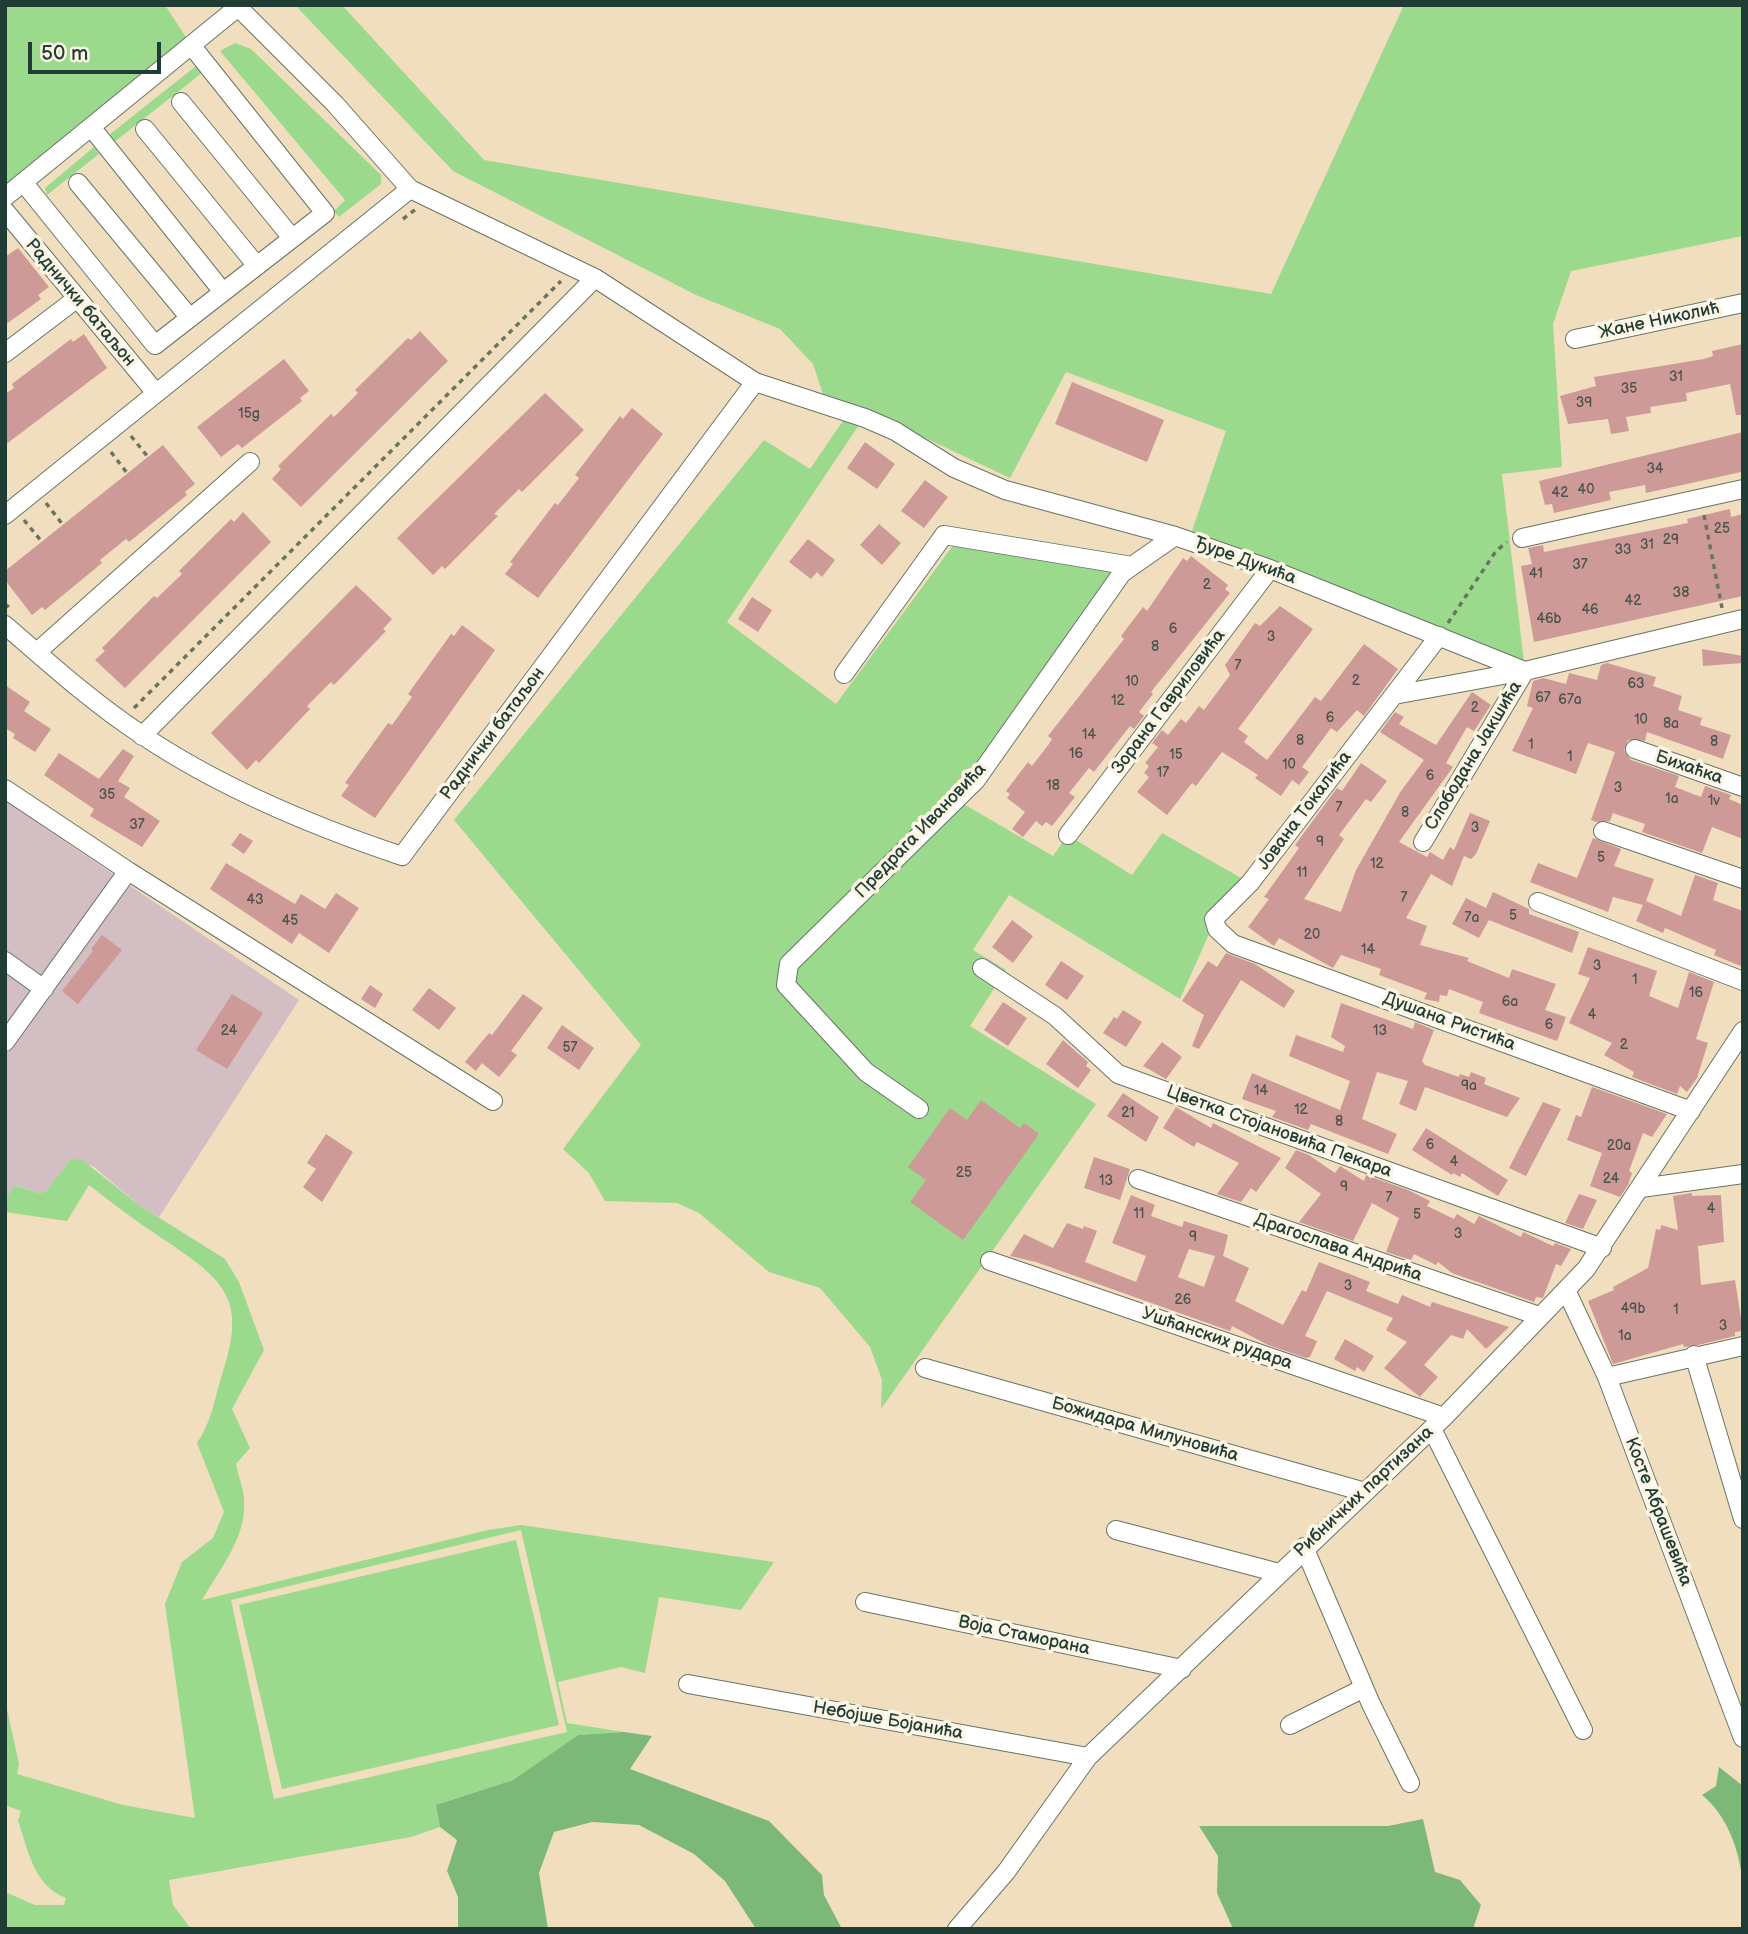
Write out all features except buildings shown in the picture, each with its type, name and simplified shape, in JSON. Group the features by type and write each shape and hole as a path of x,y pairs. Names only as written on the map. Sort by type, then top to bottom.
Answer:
{"street":[{"path":"5,197 237,6 335,104 410,189 156,393 10,520"},
{"path":"23,182 155,345 325,213 191,46"},
{"path":"181,102 292,238"},
{"path":"91,127 223,292"},
{"path":"145,128 257,266"},
{"path":"78,183 190,318"},
{"name":"Ђуре Дукића","path":"410,189 595,278 755,382 895,431 954,468 1006,490 1175,536 1270,569 1525,671"},
{"name":"Раднички батаљон","path":"5,211 156,393"},
{"path":"142,736 595,278"},
{"path":"5,353 76,299"},
{"name":"Жане Николић","path":"1574,339 1743,303"},
{"name":"Раднички батаљон","path":"9,618 37,652 142,736 270,805 336,834 402,856 755,382"},
{"path":"37,652 250,462"},
{"path":"1522,538 1743,489"},
{"path":"845,674 944,535 1132,566"},
{"name":"Предрага Ивановића","path":"919,1109 866,1072 786,985 789,964 976,780 1122,573 1175,536"},
{"name":"Зорана Гавриловића","path":"1068,835 1270,569"},
{"path":"1394,695 1525,671 1743,619"},
{"name":"Јована Токалића","path":"1214,923 1217,916 1250,883 1439,636"},
{"name":"Слободана Јакшића","path":"1423,842 1525,671"},
{"name":"Бихаћка","path":"1635,749 1743,787"},
{"path":"5,789 128,872 493,1101"},
{"path":"1603,831 1743,879"},
{"path":"5,1042 128,872"},
{"path":"1538,902 1743,981"},
{"name":"Душана Ристића","path":"1214,923 1233,944 1691,1111"},
{"path":"5,961 44,989"},
{"name":"Цветка Стојановића Пекара","path":"982,968 1055,1016 1118,1073 1602,1248"},
{"name":"Рибничких партизана","path":"957,1929 1006,1872 1088,1757 1182,1669 1304,1547 1438,1423 1566,1290 1602,1248 1743,1031"},
{"path":"1642,1188 1743,1174"},
{"name":"Драгослава Андрића","path":"1138,1180 1539,1316"},
{"name":"Ушћанских рудара","path":"990,1261 1438,1423"},
{"name":"Косте Абрашевића","path":"1566,1290 1607,1377 1743,1738"},
{"path":"1607,1377 1743,1346"},
{"path":"1695,1355 1743,1520"},
{"name":"Божидара Милуновића","path":"925,1368 1365,1492"},
{"path":"1438,1423 1583,1730"},
{"path":"1116,1530 1279,1573"},
{"path":"1304,1547 1364,1688 1410,1783"},
{"name":"Воја Стаморана","path":"865,1602 1182,1669"},
{"name":"Небојше Бојанића","path":"688,1684 1088,1757"},
{"path":"1290,1725 1364,1688"}],"path":[{"path":"399,223 420,206"},
{"path":"133,708 136,709 564,278 562,271"},
{"path":"127,473 109,450 130,434 148,457"},
{"path":"55,493 44,502 63,525"},
{"path":"1701,498 1725,623"},
{"path":"10,520 23,518 42,542"},
{"path":"1439,636 1496,551 1504,544 1522,538"},
{"path":"5,604 9,618"}],"shaded area":[{"path":"5,801 299,1000 159,1217 139,1205 93,1166 70,1160 45,1192 38,1193 16,1185 5,1200"}],"green space":[{"path":"5,5 165,5 191,45 5,197"},
{"path":"295,5 342,5 484,160 1271,294 1404,5 1743,5 1743,236 1571,271 1553,324 1562,467 1502,474 1525,671 1270,569 1192,531 1226,431 1066,372 1010,478 881,417 823,394 813,364 780,329 696,295 453,171"},
{"path":"235,43 251,49 381,175 381,184 339,217 334,211 345,200 220,51"},
{"path":"196,66 203,72 113,143 109,135"},
{"path":"94,147 99,154 47,195 45,188"},
{"path":"847,415 859,425 727,622 836,704 954,544 1122,573 960,802 1053,856 1068,835 1132,875 1162,833 1250,883 1214,923 1180,999 1009,895 973,950 1006,970 970,1026 1096,1104 881,1409 882,1380 870,1347 820,1288 769,1272 699,1213 677,1203 605,1201 589,1173 563,1149 641,1045 454,820 764,440 810,469"},
{"path":"81,1159 139,1205 225,1259 239,1282 264,1350 232,1409 250,1448 236,1464 244,1496 241,1528 230,1554 202,1600 488,1530 521,1525 774,1562 741,1610 659,1597 645,1673 621,1667 558,1682 567,1723 624,1732 578,1735 513,1780 436,1805 440,1827 411,1837 169,1880 173,1905 191,1929 5,1929 5,1892 35,1905 64,1905 66,1898 46,1885 39,1876 29,1856 18,1821 21,1811 5,1805 5,1700 19,1764 17,1774 123,1805 195,1818 165,1604 182,1562 213,1538 224,1512 197,1443 209,1420 229,1351 231,1310 226,1295 202,1267 89,1185 67,1221 5,1212 5,1200 15,1185 38,1193 45,1192 70,1160","holes":["521,1530 567,1732 274,1799 231,1600"]},
{"path":"516,1540 559,1725 282,1789 239,1605"},
{"path":"624,1732 652,1736 630,1769 769,1821 822,1875 824,1895 842,1929 756,1929 725,1881 694,1854 639,1825 592,1822 554,1832 539,1873 548,1929 458,1929 458,1897 447,1871 457,1840 440,1827 436,1805 513,1780 578,1735"},
{"path":"1719,1767 1743,1786 1743,1885 1736,1848 1726,1824 1702,1795 1716,1786"},
{"path":"1423,1819 1435,1872 1460,1880 1481,1905 1473,1929 1233,1929 1217,1893 1218,1856 1199,1826 1388,1826"}]}
